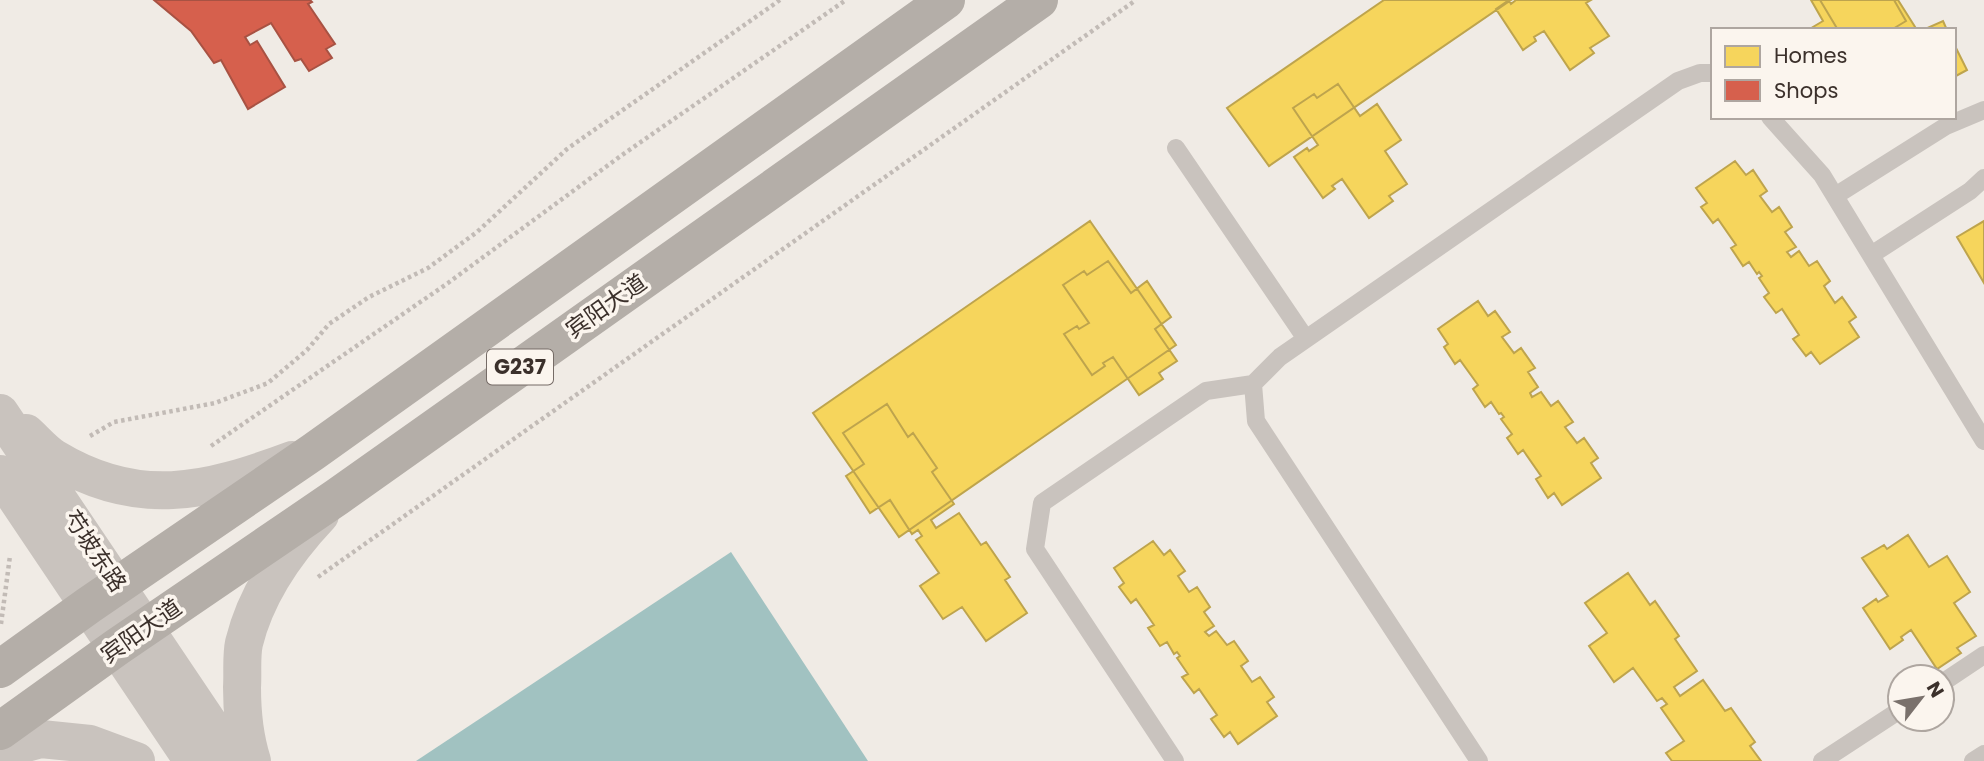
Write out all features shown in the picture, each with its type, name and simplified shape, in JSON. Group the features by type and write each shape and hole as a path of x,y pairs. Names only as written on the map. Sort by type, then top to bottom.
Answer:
{"highway":[{"name":"G237","path":"0,668 313,452 946,0"},
{"name":"宾阳大道","path":"0,731 337,497 1039,0"}],"street":[{"path":"0,410 53,457 97,478 143,491 201,489 313,452"},
{"name":"芍坡东路","path":"0,410 103,595 132,637 234,761"},
{"name":"芍坡东路","path":"0,474 103,595"},
{"path":"252,761 244,738 243,645 264,588 297,539 337,497"},
{"name":"芍坡东路","path":"132,637 193,761"},
{"path":"0,750 41,739 90,744 136,761"}],"lane":[{"path":"1175,761 1035,549 1042,503 1206,391 1253,384 1280,357 1678,81 1700,73 1711,73"},
{"path":"1835,196 1947,127 1984,110"},
{"path":"1772,119 1822,176 1984,441"},
{"path":"1176,148 1306,339"},
{"path":"1871,255 1970,191 1984,178"},
{"path":"1253,384 1255,421 1479,761"},
{"path":"1956,674 1984,655"},
{"path":"1822,761 1886,719"},
{"path":"1973,761 1984,754"}],"path":[{"path":"86,438 114,422 215,404 268,383 307,350 329,324 369,297 428,268 468,240 567,149 780,0"},
{"path":"201,450 448,283 622,155 846,0"},
{"path":"311,582 1136,0"},
{"path":"0,632 10,543"}],"water":[{"path":"731,552 868,761 416,761"}],"building: Homes":[{"path":"1384,0 1511,0 1269,166 1227,108"},
{"path":"1509,0 1511,4 1516,0 1591,0 1586,3 1609,36 1590,48 1594,53 1570,70 1544,31 1534,37 1536,41 1523,50 1496,9"},
{"path":"1811,0 1894,0 1906,21 1894,28 1811,28 1823,21"},
{"path":"1820,0 1898,0 1916,28 1837,28"},
{"path":"1943,21 1946,28 1927,28"},
{"path":"1956,48 1967,70 1956,76"},
{"path":"1338,84 1360,116 1377,104 1401,140 1385,151 1407,184 1389,196 1393,201 1369,218 1342,179 1332,186 1335,189 1323,198 1294,157 1307,148 1309,151 1318,145 1293,108 1314,94 1317,98"},
{"path":"1735,161 1746,175 1753,170 1767,191 1760,196 1772,212 1779,207 1792,227 1785,232 1796,247 1787,252 1791,257 1799,251 1809,266 1817,261 1830,281 1824,286 1835,303 1842,297 1856,317 1849,322 1859,337 1820,364 1811,352 1806,356 1793,339 1799,335 1782,309 1776,313 1764,297 1769,293 1759,278 1762,276 1759,272 1757,274 1749,262 1743,266 1731,248 1736,245 1718,219 1713,223 1701,207 1707,203 1696,188"},
{"path":"1090,221 1176,345 899,537 813,413"},
{"path":"1984,221 1984,283 1957,237"},
{"path":"1108,261 1131,293 1147,281 1171,317 1155,329 1177,361 1159,373 1163,379 1139,395 1113,357 1092,375 1064,334 1089,323 1063,285 1084,271 1087,275"},
{"path":"1478,301 1488,316 1495,311 1510,332 1502,337 1514,353 1521,348 1535,368 1528,372 1538,387 1530,393 1532,397 1541,392 1551,406 1558,401 1573,422 1565,427 1577,443 1584,438 1598,458 1591,463 1601,478 1562,505 1554,493 1548,498 1536,479 1541,476 1523,450 1518,454 1507,438 1512,434 1501,419 1504,417 1491,402 1485,407 1473,389 1478,385 1460,360 1455,364 1444,347 1448,344 1438,329"},
{"path":"887,404 908,437 913,433 937,468 932,472 954,504 931,520 936,528 959,513 981,545 986,542 1010,577 1005,580 1027,613 986,641 962,607 943,619 920,586 939,573 916,540 922,536 918,530 912,534 890,500 870,513 846,476 864,464 843,433"},
{"path":"1908,535 1929,567 1947,556 1970,592 1954,603 1976,636 1957,648 1961,653 1946,663 1933,663 1911,630 1890,649 1863,608 1876,599 1878,602 1888,596 1862,558 1884,545 1887,549"},
{"path":"1153,541 1164,555 1170,550 1185,571 1178,576 1189,592 1197,587 1210,607 1204,612 1214,626 1205,632 1209,636 1216,631 1227,645 1234,641 1248,661 1241,666 1252,682 1260,677 1274,697 1267,702 1277,716 1238,744 1230,732 1224,737 1211,719 1217,715 1199,689 1194,693 1182,677 1188,674 1177,658 1180,656 1177,652 1174,654 1167,642 1160,646 1148,628 1154,625 1136,599 1131,603 1119,587 1124,583 1114,568"},
{"path":"1628,573 1650,605 1655,601 1679,636 1675,639 1697,671 1674,687 1680,696 1703,680 1725,711 1731,708 1755,742 1750,746 1761,761 1672,761 1666,753 1684,741 1661,708 1667,704 1662,698 1657,701 1633,668 1614,682 1589,646 1607,633 1585,603"}],"building: Shops":[{"path":"154,0 310,0 312,2 308,4 335,44 326,49 332,58 309,71 301,59 295,61 271,23 245,37 250,45 257,41 285,87 248,109 221,60 214,63 191,31"}]}
